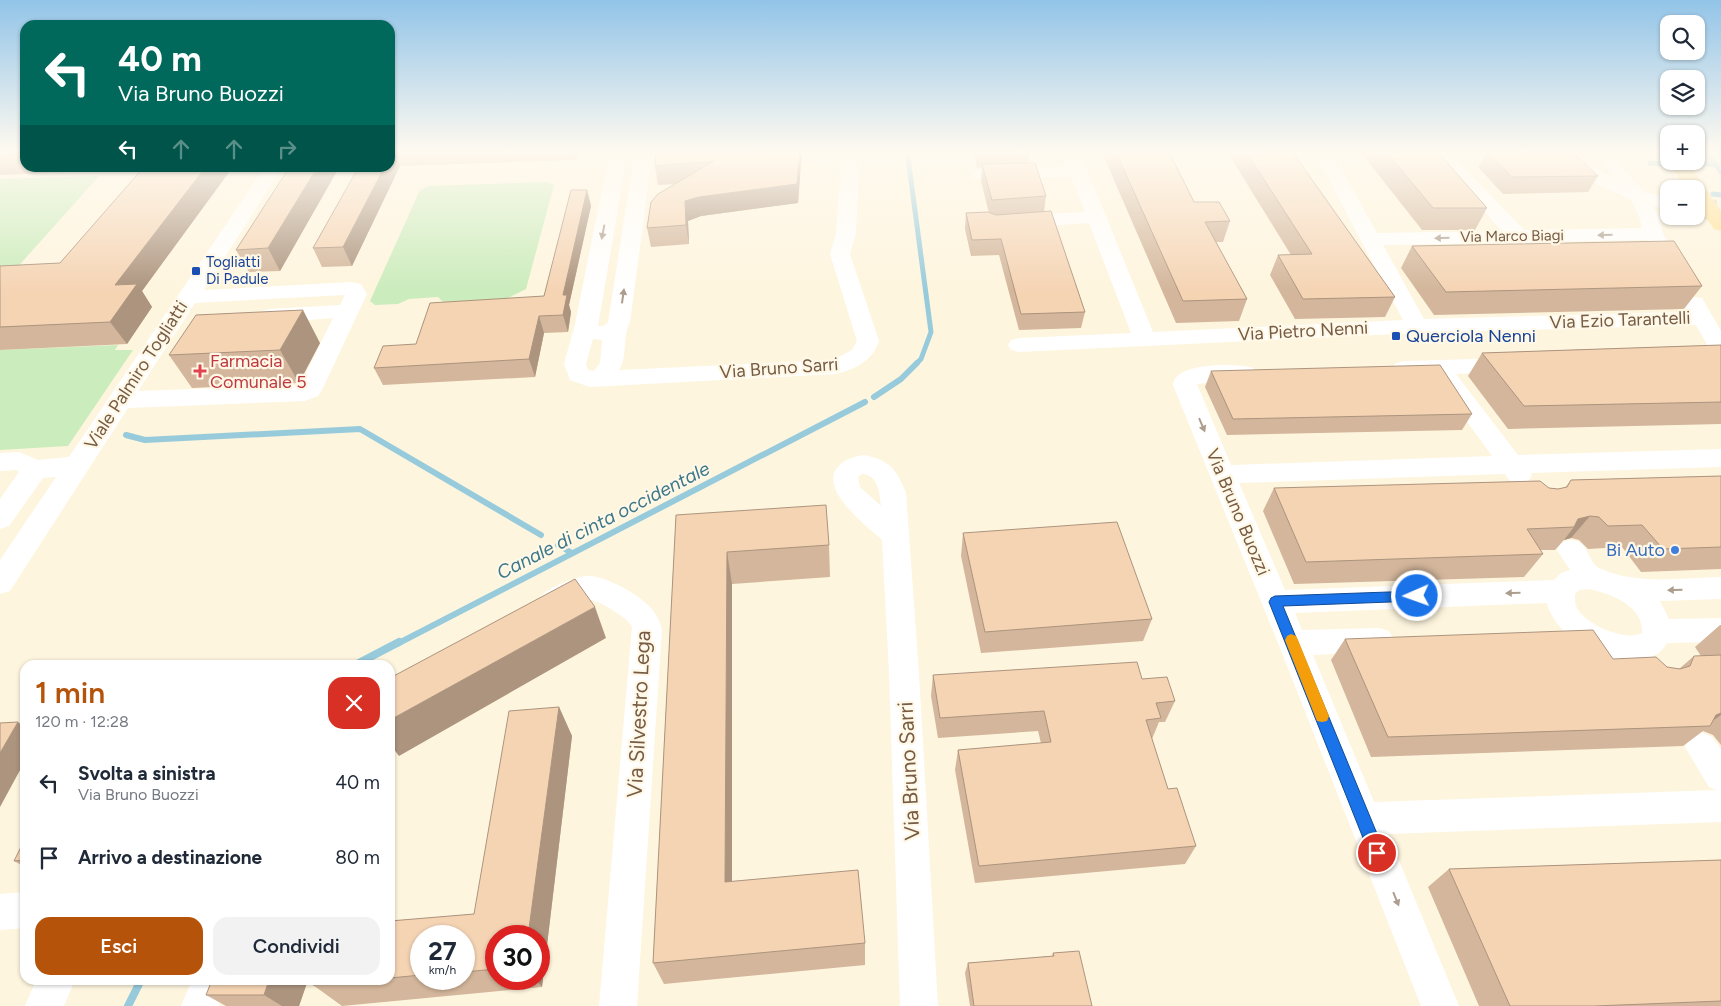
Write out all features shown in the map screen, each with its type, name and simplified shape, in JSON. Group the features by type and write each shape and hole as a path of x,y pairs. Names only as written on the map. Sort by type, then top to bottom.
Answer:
{"main road":[{"path":"1705,201 1721,224"}],"street":[{"name":"Viale Palmiro Togliatti","path":"0,583 254,197"},
{"path":"610,197 586,324 575,364 578,375 590,379 601,378 611,364 614,329 619,322 637,197"},
{"name":"Via Bruno Sarri","path":"601,378 836,367 856,359 865,350 868,341 840,254 846,233 848,197"},
{"path":"1088,197 1144,338"},
{"path":"1347,197 1417,326"},
{"path":"1481,197 1518,236"},
{"path":"1639,197 1649,216 1654,234 1703,318 1715,356"},
{"path":"1642,197 1660,202"},
{"path":"1004,222 1096,217"},
{"name":"Via Marco Biagi","path":"1370,239 1654,234"},
{"path":"188,297 354,288 356,294 348,311 319,334 270,336"},
{"path":"221,315 234,294"},
{"path":"245,317 348,311"},
{"name":"Via Ezio Tarantelli","path":"1417,326 1703,318"},
{"path":"586,324 589,330 598,333 614,329"},
{"name":"Via Pietro Nenni","path":"1019,345 1417,326"},
{"path":"120,400 304,392 310,390 319,334"},
{"path":"1381,369 1527,364"},
{"path":"1439,367 1531,492"},
{"name":"Via Bruno Buozzi","path":"1264,372 1196,375 1185,380 1185,385 1293,643 1440,1006"},
{"path":"171,398 185,374"},
{"path":"1223,474 1721,458"},
{"path":"0,462 18,461 35,469 77,466"},
{"path":"0,519 35,469"},
{"name":"Via Bruno Sarri","path":"895,536 905,683 919,1006"},
{"path":"1571,550 1590,578"},
{"path":"1275,602 1561,591 1571,581 1590,578 1611,583 1629,592 1650,610 1656,619 1659,631 1657,637 1640,660 1608,645 1585,633 1575,624 1565,612 1561,601 1561,591"},
{"name":"Via Silvestro Lega","path":"522,619 574,591 589,587 601,589 640,616 645,622 647,629 618,1006"},
{"path":"1629,592 1721,588"},
{"path":"1659,631 1721,630"},
{"path":"1547,634 1585,633"},
{"path":"1293,643 1401,640"},
{"path":"1700,747 1721,776"},
{"path":"1363,819 1721,806"},
{"path":"0,912 20,910"},
{"path":"44,1006 54,985"},
{"path":"200,1006 209,985"}],"green space":[{"path":"0,197 80,197 14,271 0,272"},
{"path":"417,197 551,197 526,289 506,299 443,302 438,297 409,299 398,304 375,305 370,301"},
{"path":"118,345 115,350 133,350 68,446 0,450 0,350"}],"building":[{"path":"118,197 183,197 115,285 137,284 110,322 0,327 0,266 60,263"},
{"path":"270,197 299,197 268,248 236,250"},
{"path":"342,197 369,197 343,247 313,248"},
{"path":"569,197 585,197 563,295 567,295 563,315 539,316 529,359 374,368 383,346 416,344 430,303 544,296"},
{"path":"655,197 699,197 685,201 686,225 647,228 651,202"},
{"path":"991,197 1033,197 992,200"},
{"path":"1136,197 1191,197 1194,202 1219,202 1230,221 1205,222 1247,299 1183,301"},
{"path":"1275,197 1324,197 1395,297 1303,299 1278,255 1312,254"},
{"path":"1424,197 1477,197 1487,208 1433,208"},
{"path":"1051,211 1085,312 1021,314 1001,239 972,240 966,213 988,212 996,215"},
{"path":"1674,241 1702,286 1446,292 1412,246"},
{"path":"303,310 280,350 169,355 196,315"},
{"path":"1721,345 1721,402 1524,406 1482,353"},
{"path":"1440,365 1472,414 1233,419 1211,371"},
{"path":"1721,476 1721,547 1663,549 1642,525 1608,526 1599,517 1590,516 1578,519 1574,527 1527,529 1543,554 1306,562 1274,488 1540,481 1549,488 1558,489 1567,487 1571,480"},
{"path":"826,505 829,545 727,552 725,882 858,870 865,943 653,963 676,515"},
{"path":"1117,522 1152,619 985,632 963,533"},
{"path":"575,579 595,607 395,717 395,675"},
{"path":"1593,630 1613,659 1656,657 1667,667 1680,669 1690,666 1694,656 1721,655 1721,713 1716,715 1710,726 1388,737 1345,639"},
{"path":"1137,662 1142,679 1167,677 1175,701 1156,703 1161,718 1146,720 1168,789 1177,788 1196,846 979,866 958,750 1051,742 1044,711 940,718 933,675"},
{"path":"559,707 529,925 485,925 485,970 475,971 475,925 410,925 410,976 395,978 395,921 474,914 509,711"},
{"path":"18,722 0,753 0,723"},
{"path":"20,849 20,860 14,861"},
{"path":"1721,860 1721,1001 1594,1006 1510,1006 1449,869"},
{"path":"1079,951 1092,1006 974,1006 968,963 1054,956 1053,953"},
{"path":"210,985 267,985 264,995 206,995"}],"waterway":[{"name":"Canale di cinta occidentale","path":"874,397 901,379 921,359 931,332 913,197"},
{"name":"Canale di cinta occidentale","path":"397,644 865,402"},
{"path":"126,435 145,440 360,429 541,535"},
{"path":"558,545 572,553"},
{"name":"Canale di cinta occidentale","path":"365,660 399,642"},
{"name":"Canale di cinta occidentale","path":"128,1006 138,985"}],"tunnel":[{"path":"1705,209 1721,211"}],"slow traffic":[{"path":"1291,640 1322,716"}],"place":[{"name":"Togliatti Di Padule","path":"196,271"},
{"name":"Querciola Nenni","path":"1396,336"},
{"name":"Farmacia Comunale 5","path":"200,371"},
{"name":"Bi Auto","path":"1675,550"}],"route":[{"path":"1377,853 1275,602 1417,596"}]}
